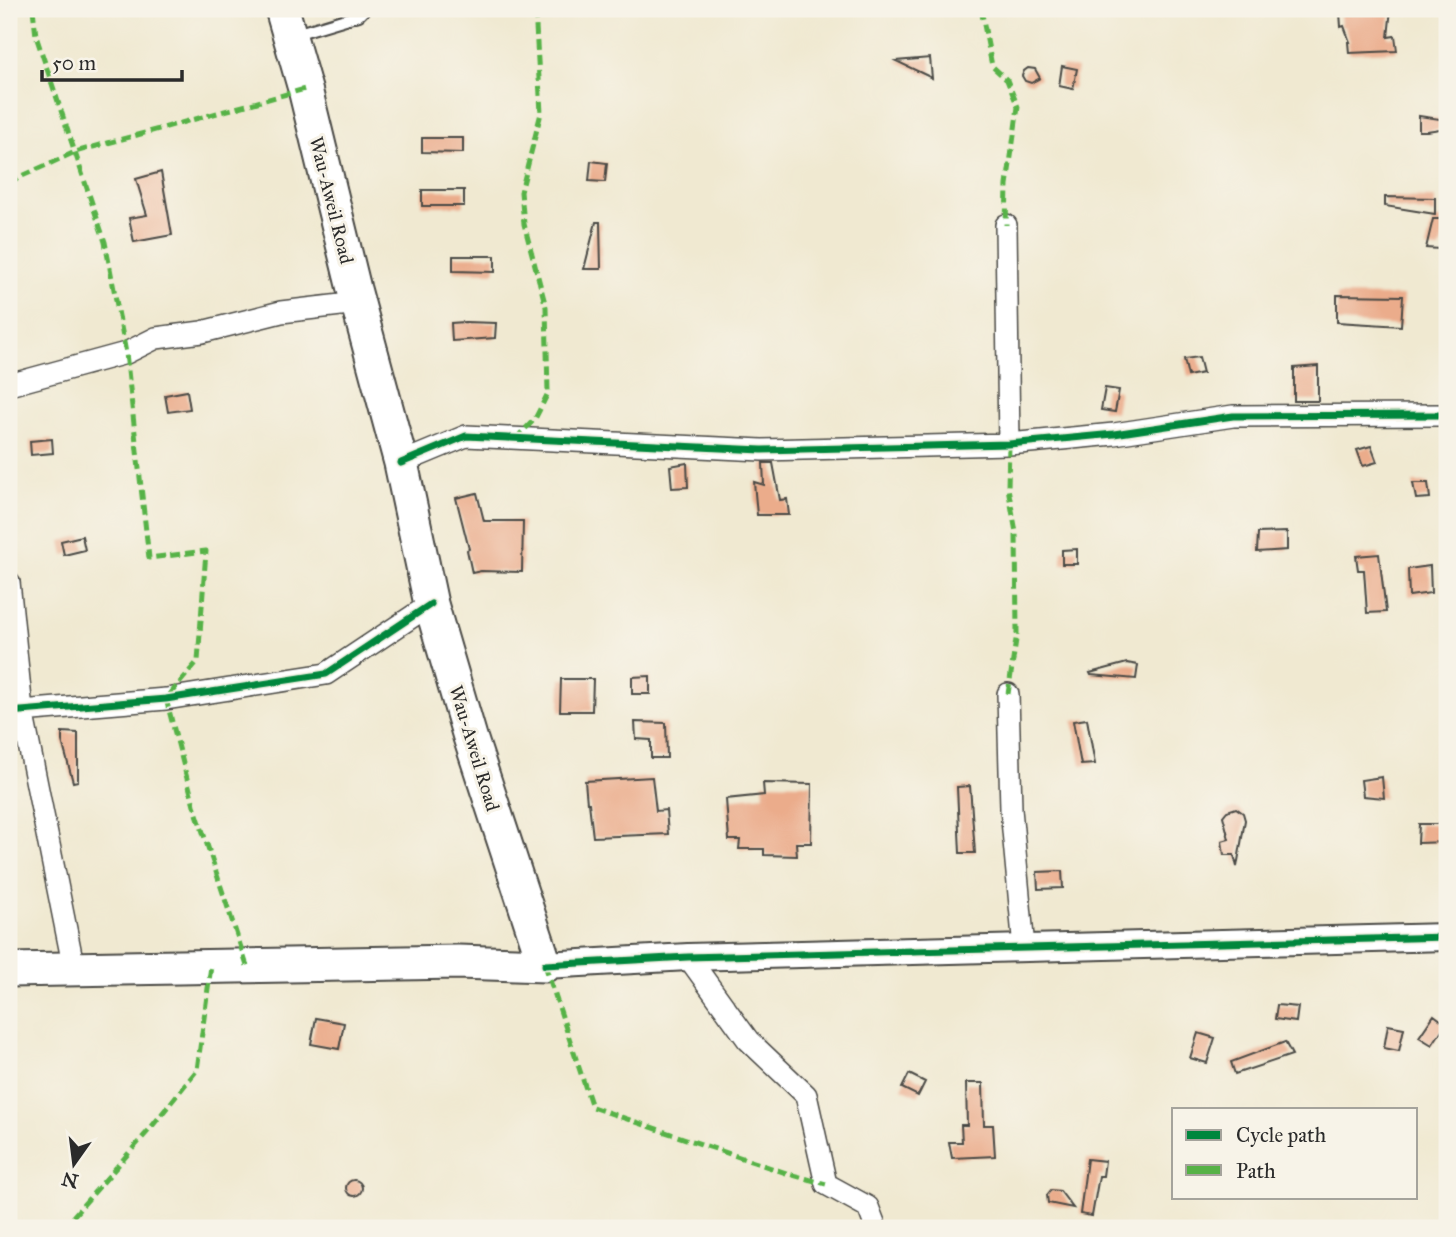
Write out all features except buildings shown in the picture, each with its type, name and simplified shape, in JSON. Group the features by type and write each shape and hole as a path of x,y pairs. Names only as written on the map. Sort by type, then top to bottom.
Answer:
{"main road":[{"name":"Wau-Aweil Road","path":"286,22 401,463 431,604 470,737 545,965"},
{"path":"9,970 458,962 545,965"}],"street":[{"path":"1006,225 1009,444"},
{"path":"9,384 126,353 156,338 202,332 281,312 358,303"},
{"path":"401,463 466,436 762,450 1009,444 1114,434 1233,416 1447,415"},
{"path":"9,582 15,711 74,969"},
{"path":"15,711 166,699 326,674 431,604"},
{"path":"1008,694 1011,809 1024,948"},
{"path":"545,965 688,957 1447,937"},
{"path":"688,957 748,1040 806,1095 827,1184 869,1207 876,1228"}],"lane":[{"path":"286,22 360,11"}],"marked path":[{"path":"33,9 36,36 105,242 126,353 149,558 206,551 198,661 166,699 194,805 247,966"},
{"path":"515,439 535,419 548,393 546,307 524,224 521,192 541,113 535,9"},
{"path":"981,9 992,66 1007,80 1018,107 1007,185 1006,225"},
{"path":"9,182 75,152 305,89"},
{"path":"1008,694 1017,633 1016,532 1008,488 1009,444"},
{"path":"545,965 592,1107 826,1184"},
{"path":"63,1228 149,1130 197,1070 211,966"}],"cycle path":[{"path":"401,463 466,436 762,450 1009,444 1114,434 1233,416 1447,415"},
{"path":"9,712 166,699 326,674 431,604"},
{"path":"545,965 688,957 1447,937"}]}
